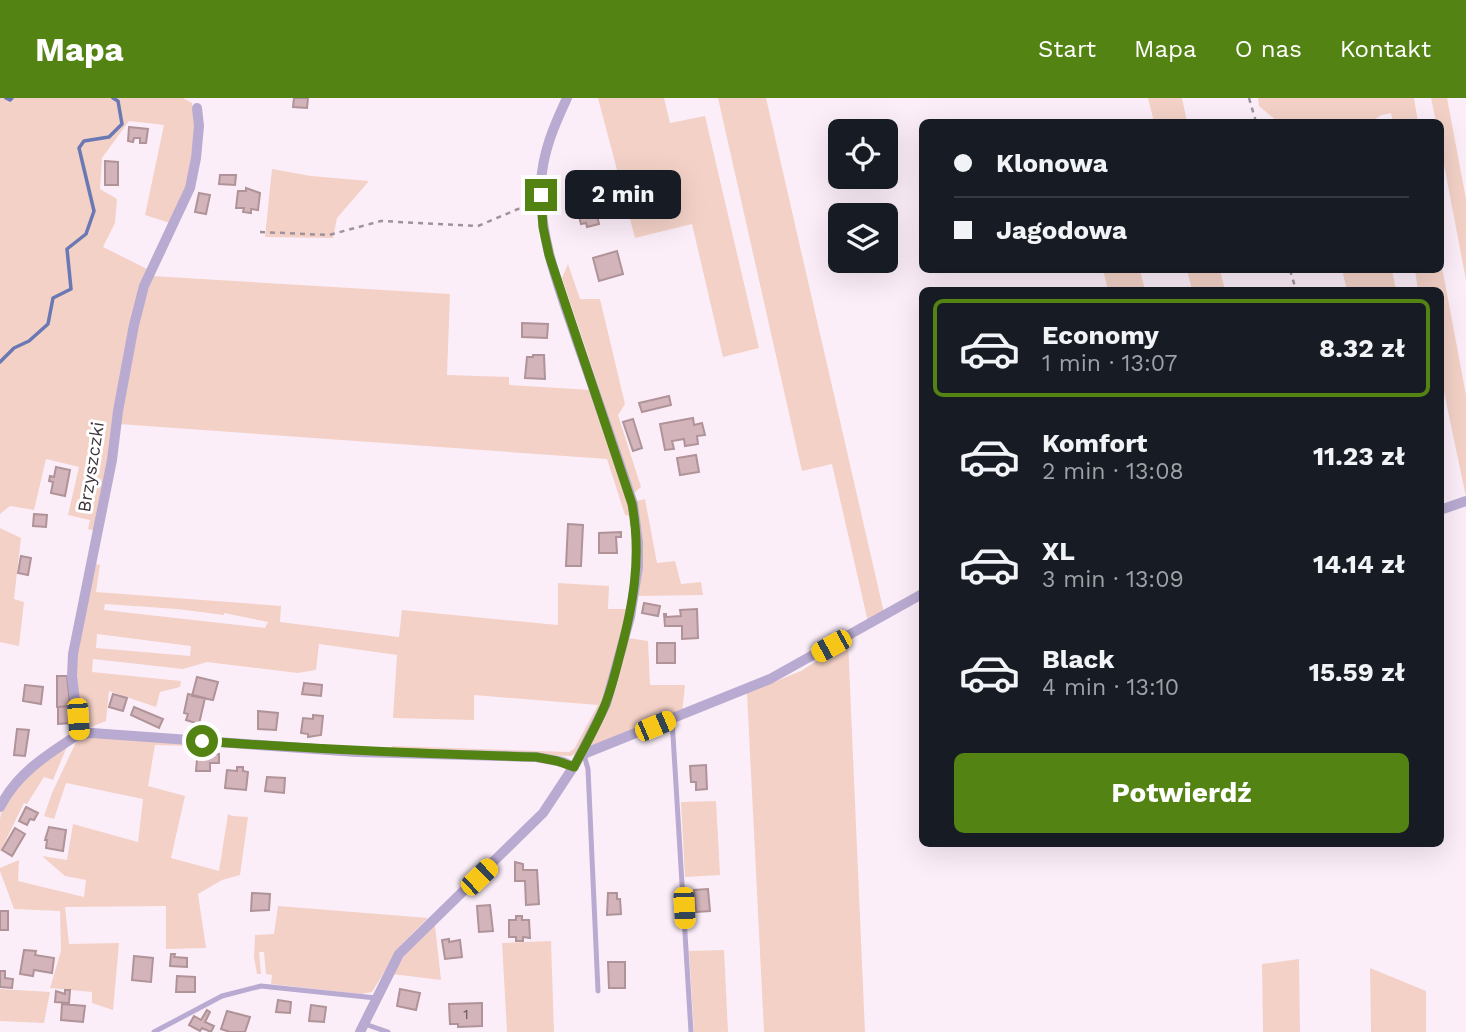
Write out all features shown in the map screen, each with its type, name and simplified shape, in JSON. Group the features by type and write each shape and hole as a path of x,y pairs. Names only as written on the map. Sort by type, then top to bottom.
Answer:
{"street":[{"path":"362,1028 399,954 543,813 582,755 606,704 633,601 638,568 638,543 632,504 549,255 541,205 541,183 547,147 568,98"},
{"name":"Brzyszczki","path":"79,734 72,676 73,654 112,460 134,325 144,286 190,188 199,126 197,107"},
{"path":"1444,508 1466,500"},
{"path":"582,755 770,679 919,596"},
{"path":"0,807 19,777 45,756 79,734 92,733 357,752 536,757 574,767"}],"lane":[{"path":"672,719 691,1032"},
{"path":"582,755 589,769 598,991"},
{"path":"154,1032 222,996 261,986 376,998"},
{"path":"362,1028 388,1032"}],"path":[{"path":"1249,98 1255,119"},
{"path":"260,232 329,235 381,222 478,226 519,209 541,205"}],"shaded area":[{"path":"0,98 183,98 192,103 195,130 187,185 170,223 145,215 164,125 129,121 102,158 100,189 117,199 115,223 103,247 147,269 96,531 88,529 90,520 68,515 79,467 46,459 34,510 10,506 0,514"},
{"path":"598,98 664,98 670,123 705,116 759,348 723,357 692,224 635,238"},
{"path":"718,98 766,98 884,613 868,622 832,464 802,471"},
{"path":"1148,98 1182,98 1186,119 1153,119"},
{"path":"1258,98 1414,98 1418,119 1392,119 1391,113 1375,119 1274,119 1259,106"},
{"path":"1431,98 1447,98 1466,199 1466,280 1444,165 1444,119 1435,119"},
{"path":"272,169 311,176 369,181 337,218 333,238 265,237"},
{"path":"568,264 580,299 600,299 625,404 618,415 641,487 634,493 562,278"},
{"path":"1104,273 1141,273 1144,287 1107,287"},
{"path":"1188,273 1221,273 1224,287 1191,287"},
{"path":"1343,273 1393,273 1395,287 1346,287"},
{"path":"1415,273 1443,273 1466,395 1466,497 1444,392 1444,287 1418,287"},
{"path":"152,276 450,294 447,375 509,377 509,385 591,390 630,506 630,527 629,516 625,515 607,459 119,424 135,335"},
{"path":"645,499 657,563 675,561 681,584 701,582 703,595 637,596 637,501"},
{"path":"0,528 21,538 14,599 24,602 19,646 0,642"},
{"path":"96,564 100,565 96,592 281,606 280,622 399,637 402,610 558,625 558,583 609,586 608,609 628,609 608,689 577,753 571,756 391,750 392,746 569,752 574,749 598,705 474,695 474,720 393,718 397,655 319,644 316,670 298,673 207,662 183,669 93,659 92,672 181,681 180,687 160,692 156,707 109,691 106,721 86,729 81,722 74,667","holes":["105,604 224,613 268,622 265,628 104,610","97,634 191,646 190,656 96,648"]},
{"path":"628,638 648,641 650,685 685,685 682,713 592,749 589,745"},
{"path":"848,641 865,1032 764,1032 747,693 801,671"},
{"path":"92,737 224,747 155,745 148,786 185,796 171,858 219,871 228,814 248,817 240,875 222,880 198,894 206,948 166,949 166,906 65,907 69,944 119,943 113,1010 92,1003 92,992 50,988 61,951 60,911 14,909 0,871 0,868 19,860 18,881 84,897 86,880 65,876 42,856 67,860 73,824 138,842 143,799 66,783 54,819 44,816 77,740"},
{"path":"68,744 53,780 44,777 27,804 24,803 0,852 0,819 9,797 38,767"},
{"path":"716,801 720,875 685,877 681,802"},
{"path":"278,906 428,918 401,945 372,992 361,994 271,984 272,975 266,974 264,952 259,952 261,974 257,974 254,957 255,935 274,934"},
{"path":"432,924 435,926 441,980 392,974 393,968"},
{"path":"551,941 554,1032 507,1032 502,943"},
{"path":"724,950 728,1032 694,1032 689,951"},
{"path":"1299,959 1300,1032 1263,1032 1262,964"},
{"path":"1370,968 1426,991 1426,1032 1371,1032"},
{"path":"0,989 50,992 44,1023 0,1021"}],"building":[{"path":"294,98 308,98 307,108 293,107"},
{"path":"129,127 148,129 146,143 140,143 140,138 134,138 133,142 128,141"},
{"path":"105,161 118,162 118,185 105,185"},
{"path":"220,175 236,175 235,185 219,184"},
{"path":"246,188 260,193 258,210 251,209 251,213 243,212 244,208 236,208 238,191 246,191"},
{"path":"199,193 210,195 206,214 195,212"},
{"path":"593,197 599,224 587,227 586,223 581,224 575,201"},
{"path":"617,251 623,274 599,281 593,258"},
{"path":"522,323 548,324 547,338 522,337"},
{"path":"544,355 545,379 525,378 527,357"},
{"path":"669,396 671,405 642,412 639,403"},
{"path":"693,418 694,425 702,423 705,435 697,436 698,444 685,446 684,439 672,441 674,449 665,450 660,424"},
{"path":"633,419 642,448 633,451 623,422"},
{"path":"696,455 699,472 680,475 677,458"},
{"path":"56,467 70,470 65,496 51,493 53,482 49,481 50,476 54,477"},
{"path":"34,514 47,515 46,527 33,526"},
{"path":"568,524 583,525 581,566 566,566"},
{"path":"621,532 621,537 616,537 617,553 599,553 599,533"},
{"path":"21,556 31,558 28,575 18,573"},
{"path":"644,603 660,606 658,616 642,613"},
{"path":"697,609 698,638 682,639 682,626 665,626 664,614 666,617 681,616 680,610"},
{"path":"657,643 675,643 675,663 657,663"},
{"path":"57,676 67,676 70,706 57,707"},
{"path":"197,677 218,682 213,700 192,696"},
{"path":"304,683 322,685 321,696 302,694"},
{"path":"25,685 43,687 41,704 23,701"},
{"path":"113,694 127,698 123,711 109,707"},
{"path":"188,694 205,698 199,724 186,720 188,714 184,713"},
{"path":"71,706 72,723 58,724 58,707"},
{"path":"134,707 163,719 159,728 131,715"},
{"path":"258,711 278,713 276,730 258,729"},
{"path":"313,715 323,716 321,735 308,737 308,734 301,733 303,718 313,719"},
{"path":"17,729 29,730 25,756 14,755"},
{"path":"198,748 210,748 210,753 219,754 219,763 210,763 210,771 196,771"},
{"path":"706,765 707,789 696,790 696,782 691,782 690,766"},
{"path":"237,767 243,767 243,771 248,772 246,790 225,788 227,770 237,771"},
{"path":"267,777 285,778 284,793 265,791"},
{"path":"26,807 38,813 27,825 19,821"},
{"path":"49,827 66,830 63,851 46,848 45,840"},
{"path":"15,828 25,834 12,856 2,850"},
{"path":"515,862 523,864 523,870 537,870 539,904 526,905 525,881 515,881"},
{"path":"708,889 710,911 696,912 694,890"},
{"path":"252,893 270,894 269,910 251,911"},
{"path":"608,893 617,893 621,914 607,915"},
{"path":"490,905 493,931 479,932 477,906"},
{"path":"0,911 8,911 8,930 0,930"},
{"path":"516,916 529,920 530,938 523,937 523,941 516,941 516,937 509,937 509,920 516,920"},
{"path":"449,939 449,942 460,940 462,957 445,959 442,940"},
{"path":"24,950 36,951 35,955 54,958 52,973 34,970 33,976 20,974"},
{"path":"171,954 175,954 174,957 187,958 187,967 170,966"},
{"path":"134,956 153,958 151,982 132,980"},
{"path":"608,962 625,962 625,988 609,988"},
{"path":"0,971 5,971 5,978 13,979 12,988 0,987"},
{"path":"177,976 195,977 195,992 176,992"},
{"path":"400,989 420,993 416,1010 397,1006"},
{"path":"65,990 70,990 69,1003 55,1002 56,991 65,994"},
{"path":"278,1000 291,1002 290,1013 276,1012"},
{"path":"482,1003 482,1026 458,1027 458,1024 450,1024 449,1004"},
{"path":"62,1004 85,1006 83,1022 61,1020"},
{"path":"311,1005 326,1007 324,1022 309,1021"},
{"path":"207,1010 210,1012 205,1022 214,1026 211,1032 202,1028 200,1031 189,1025 194,1016 201,1020"},
{"path":"227,1011 250,1017 245,1032 221,1029"}],"waterway":[{"path":"6,98 12,98"},
{"path":"0,362 14,348 29,341 48,324 53,298 71,289 67,249 86,234 94,211 79,148 84,141 109,137 122,124 118,101 113,98"}],"route":[{"path":"202,741 274,744 357,752 536,757 574,767 603,710 611,687 633,601 638,568 638,543 632,504 549,255 543,227 541,195"}]}
